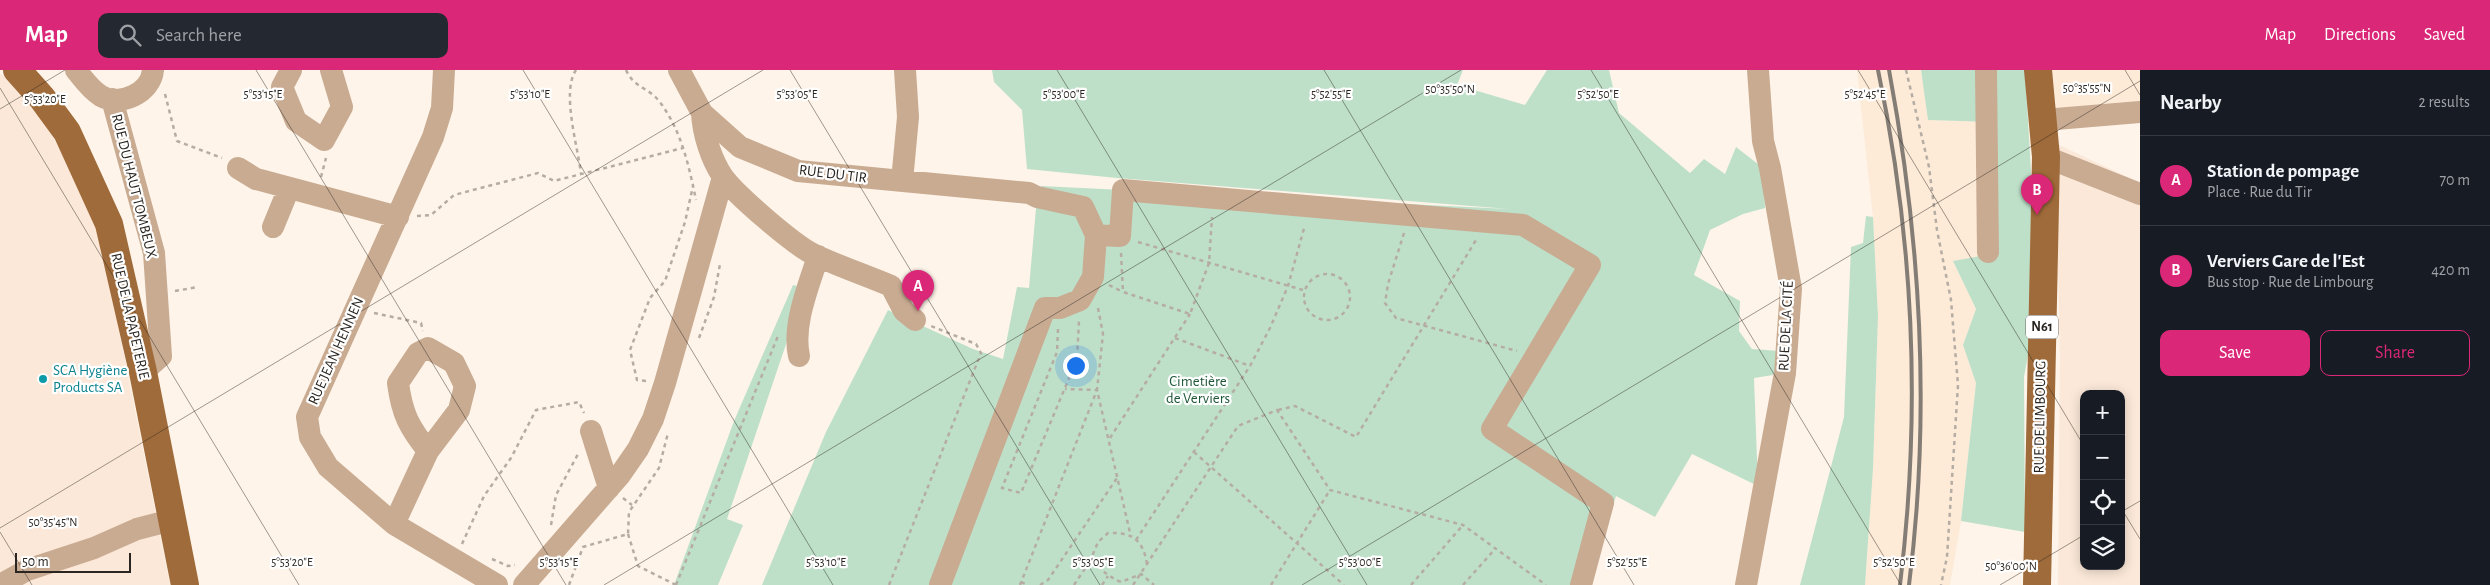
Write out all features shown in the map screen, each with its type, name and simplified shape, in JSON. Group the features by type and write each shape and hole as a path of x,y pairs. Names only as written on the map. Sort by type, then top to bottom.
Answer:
{"main road":[{"name":"RUE DE LA PAPETERIE","path":"17,70 42,98 67,132 109,224 143,372 185,585"},
{"name":"RUE DE LIMBOURG","path":"2037,585 2046,157 2038,70"}],"street":[{"name":"RUE DU HAUT TOMBEUX","path":"76,70 101,97 112,99 154,252 161,356 143,372"},
{"path":"290,70 282,87 296,121 324,140 342,107 331,70"},
{"name":"RUE JEAN HENNEN","path":"444,70 442,108 432,137 400,214 307,416 310,438 328,467 394,524 497,585"},
{"name":"RUE DU TIR","path":"679,70 702,113 740,147 798,171 1029,193 1037,197 1082,207 1096,235"},
{"path":"902,182 908,118 905,70"},
{"name":"RUE DE LA CITÉ","path":"1745,584 1785,373 1791,289 1770,168 1763,141 1758,70"},
{"path":"1986,70 1988,252"},
{"path":"112,99 123,100 138,93 148,84 158,79"},
{"path":"2044,120 2140,112"},
{"path":"702,113 702,131 723,177 749,204 793,241 818,256 891,286 904,311 915,320"},
{"path":"2046,157 2140,194"},
{"path":"238,168 256,179 400,214"},
{"path":"524,574 609,488 638,450 653,419 665,383 723,177"},
{"path":"273,227 289,188"},
{"path":"940,585 1045,308 1070,304 1092,277 1096,235 1120,236 1123,190 1523,225 1590,265 1492,429 1603,503 1581,585"},
{"path":"799,356 796,344 818,256"},
{"path":"394,524 428,451 459,410 465,386 454,363 428,348 418,353 398,383 402,410 416,436 428,451"},
{"path":"591,431 609,488"},
{"path":"0,585 27,570 94,548 137,529 172,520"}],"path":[{"path":"576,70 572,76 569,99 581,174"},
{"path":"626,70 631,80 659,101 680,138 697,205"},
{"path":"1906,70 1929,167 1937,230 1951,300 1958,385 1947,557 1941,585"},
{"path":"158,79 177,141 214,154 238,168"},
{"path":"317,195 328,150 324,140"},
{"path":"400,214 420,217 431,215 454,195 538,173 554,181 683,148"},
{"path":"647,381 637,380 630,350 650,298 665,282 685,222 693,186"},
{"path":"1110,438 1190,314 1209,263 1212,198"},
{"path":"1136,540 1250,366 1270,328 1288,286 1310,206"},
{"path":"1409,215 1388,284 1385,303 1396,318 1535,356"},
{"path":"1133,585 1238,426 1277,410 1295,406 1356,437 1487,222"},
{"path":"1190,314 1123,292 1120,236 1303,290"},
{"path":"1334,274 1342,278 1347,285 1350,294 1350,305 1343,314 1333,319 1322,320 1312,315 1307,307 1303,290 1312,280 1322,275 1334,274"},
{"path":"1028,585 1020,584 1097,390 1103,334 1092,277"},
{"path":"157,294 198,287"},
{"path":"1070,304 1077,359 1021,493 1002,488 1056,352 1070,304"},
{"path":"369,312 421,323 428,348"},
{"path":"889,585 981,353 976,344 915,320"},
{"path":"632,505 629,512 628,534 638,566 676,585 782,327"},
{"path":"1174,338 1250,366"},
{"path":"1065,389 1097,390"},
{"path":"1097,390 1119,475 1131,537"},
{"path":"462,545 484,496 511,458 536,410 579,402 591,431 556,495 549,533"},
{"path":"1277,410 1330,490 1462,525 1546,585"},
{"path":"1194,452 1344,585"},
{"path":"1040,585 1048,580 1119,475"},
{"path":"1270,585 1330,490"},
{"path":"1411,585 1462,525"},
{"path":"1141,574 1121,582 1108,576 1098,567 1093,554 1098,542 1108,533 1122,533 1136,540 1144,548 1148,564"},
{"path":"569,585 583,547 628,534"},
{"path":"454,542 470,548"},
{"path":"1463,585 1495,548"},
{"path":"485,555 524,574"},
{"path":"1074,585 1088,564 1095,559"},
{"path":"1141,574 1154,585"},
{"path":"1102,585 1108,576"}],"shaded area":[{"path":"1857,70 1921,70 1928,120 1992,122 1997,253 1953,261 1976,309 1963,345 1976,383 1961,521 1950,585 1865,585 1873,469 1878,316 1873,217"},
{"path":"2052,70 2140,70 2140,101 2056,108"},
{"path":"0,74 8,79 50,131 81,190 101,239 170,585 0,585"},
{"path":"2055,143 2140,183 2140,585 2058,585 2060,354"}],"green space":[{"name":"Cimetière de Verviers","path":"992,70 1463,70 1457,85 1525,105 1547,70 1609,70 1619,113 1690,173 1704,159 1725,174 1736,147 1763,168 1765,208 1743,214 1710,230 1694,275 1740,301 1739,331 1752,349 1781,351 1773,375 1754,378 1758,486 1692,454 1655,517 1616,496 1590,585 762,585 826,432 888,310 973,349 1003,359 1017,287 1029,288 1037,197 1041,186 1509,209 1117,178 1027,169 1022,110 994,82"},
{"path":"1921,70 2025,70 2031,171 2034,321 2024,377 2025,532 1961,521 1976,383 1963,345 1976,309 1953,261 1997,253 1991,122 1928,120"},
{"path":"1866,216 1873,217 1878,316 1873,469 1865,585 1800,585 1844,417 1851,247 1863,243"},
{"path":"793,285 805,288 727,519 743,525 718,585 674,585 734,421"}],"railway":[{"path":"1878,70 1900,198 1910,327 1912,391 1910,456 1907,520 1900,585"},
{"path":"1889,70 1909,198 1919,327 1921,391 1920,456 1909,585"}],"place":[{"name":"Verviers Gare de l'Est","path":"2037,215"},
{"name":"Station de pompage","path":"918,311"},
{"name":"SCA Hygiène Products SA","path":"43,379"}]}
